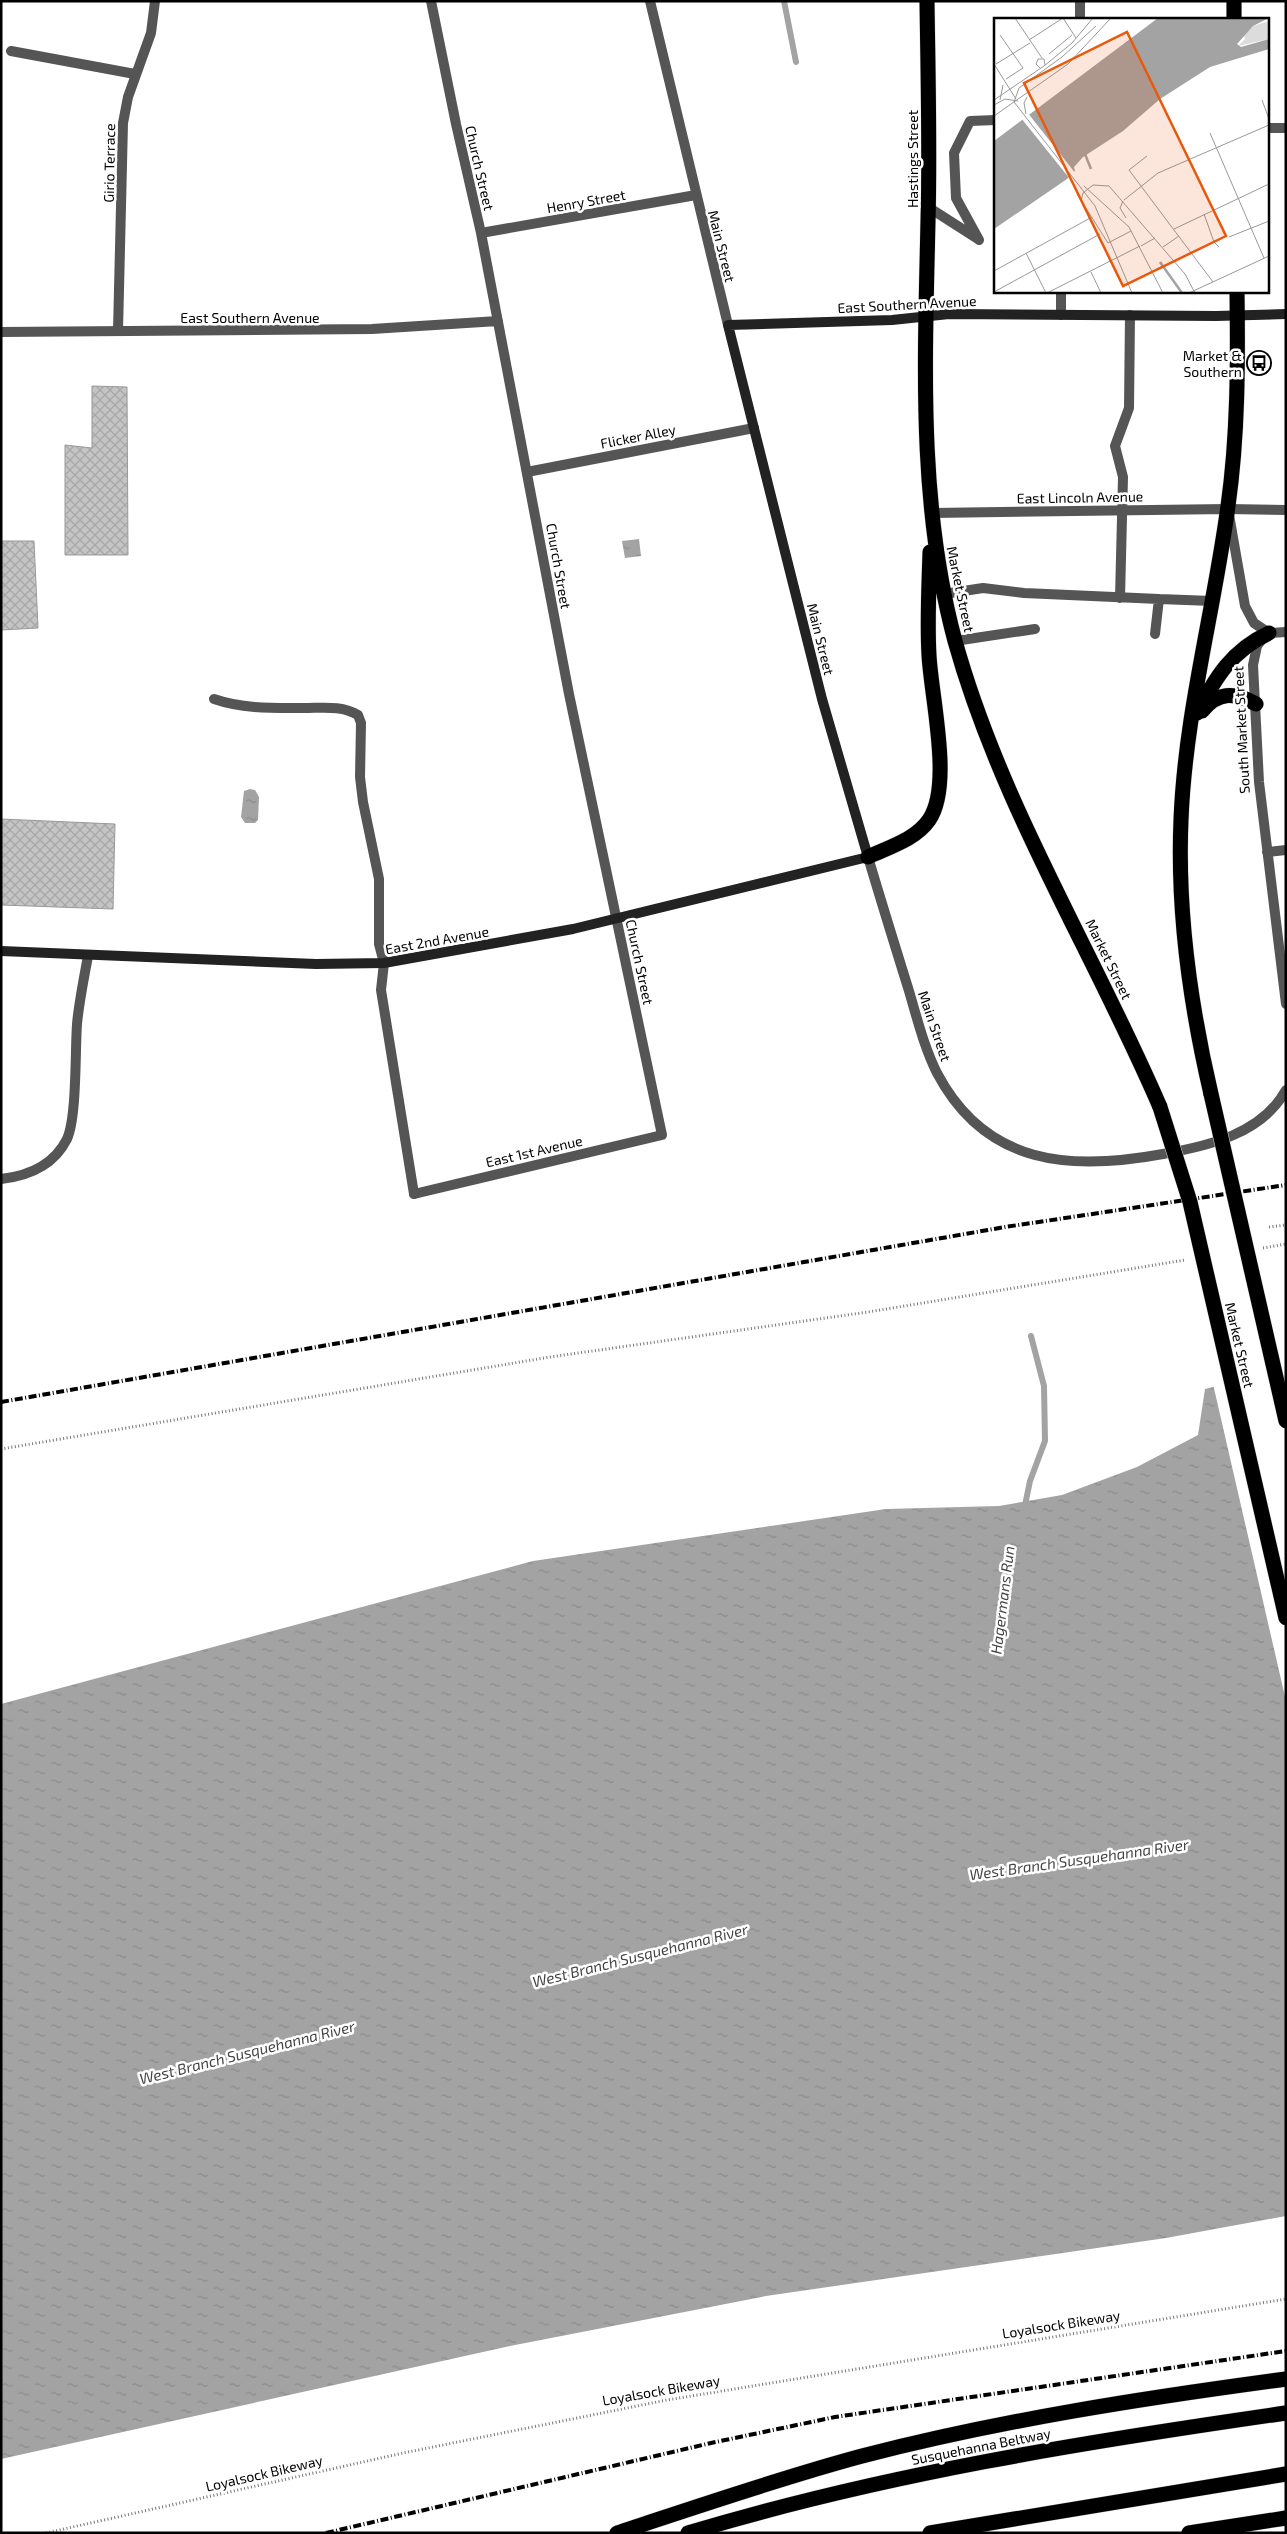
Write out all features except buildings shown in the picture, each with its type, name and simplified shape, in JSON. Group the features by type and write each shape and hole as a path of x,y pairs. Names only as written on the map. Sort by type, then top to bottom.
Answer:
{"highway":[{"name":"Hastings Street","path":"926,317 928,207 927,1"},
{"path":"1234,1 1234,18"},
{"path":"1228,509 1236,423 1237,292"},
{"name":"Market Street","path":"926,317 927,469 944,594 955,641 980,721 1011,799 1140,1061 1160,1107 1190,1202 1286,1618"},
{"name":"Market Street","path":"1228,509 1190,726 1181,819 1181,906 1194,1021 1286,1421"},
{"path":"868,856 914,835 930,819 939,799 940,774 928,632 932,513"},
{"path":"1190,726 1222,668 1244,647 1269,633"},
{"path":"1190,726 1213,700 1225,695 1244,697 1256,704"},
{"path":"617,2533 804,2472 922,2442 1027,2420 1201,2390 1286,2379"},
{"name":"Susquehanna Beltway","path":"688,2533 757,2512 870,2484 999,2458 1286,2413"},
{"path":"930,2533 1286,2474"},
{"path":"1189,2533 1286,2518"}],"street":[{"name":"Girio Terrace","path":"118,331 123,123 135,74 151,33 155,1"},
{"name":"Church Street","path":"432,1 456,124 481,233 569,694 662,1135"},
{"name":"Main Street","path":"650,1 728,325 822,699 929,1056 956,1102 980,1126 1008,1145 1024,1152 1057,1161 1091,1164 1112,1162 1183,1151 1222,1140 1239,1133 1269,1114 1286,1090"},
{"path":"1080,1 1080,18"},
{"path":"11,51 135,74"},
{"path":"928,207 979,240 956,198 954,153 970,121 994,120"},
{"path":"1270,128 1286,128"},
{"name":"Henry Street","path":"481,233 696,195"},
{"path":"1060,292 1060,315"},
{"name":"East Southern Avenue","path":"728,325 926,317 949,314 1286,314"},
{"path":"1120,598 1123,477 1115,446 1129,408 1130,315"},
{"name":"East Southern Avenue","path":"1,332 372,329 498,321"},
{"name":"Flicker Alley","path":"527,472 754,428"},
{"path":"1228,509 1246,606 1254,623 1269,633 1286,632"},
{"name":"East Lincoln Avenue","path":"932,513 1286,510"},
{"path":"944,594 983,588 1024,593 1212,601"},
{"path":"1155,634 1159,599"},
{"path":"955,641 1035,629"},
{"name":"South Market Street","path":"1269,633 1262,639 1254,654 1259,782 1286,1004"},
{"path":"214,699 227,704 261,708 340,708 358,715 361,723 360,777 363,802 379,878 379,944 384,964"},
{"path":"1267,852 1286,850"},
{"name":"East 2nd Avenue","path":"1,951 316,964 384,964 564,930 868,856"},
{"path":"1,1179 24,1176 40,1168 55,1155 67,1138 72,1117 77,1021 88,956"},
{"name":"East 1st Avenue","path":"384,964 381,990 414,1194 662,1135"}],"path":[{"path":"1269,1227 1286,1225"},
{"path":"1,1449 550,1357 868,1312 1132,1268"},
{"name":"Loyalsock Bikeway","path":"46,2533 403,2453 666,2400 1286,2300"}],"water":[{"path":"639,539 641,556 625,558 622,541"},
{"path":"255,790 259,797 258,820 255,823 245,823 241,817 244,791"},
{"name":"West Branch Susquehanna River","path":"1286,1369 1286,2216 1166,2238 766,2296 510,2346 1,2459 1,1704 533,1561 886,1509 999,1506 1062,1495 1137,1467 1198,1435 1205,1389"}],"pier":[{"path":"1286,1367 1286,1701 1213,1384"}],"waterway":[{"name":"Hagermans Run","path":"784,1 796,62"},
{"name":"Hagermans Run","path":"1024,1510 1030,1481 1045,1441 1044,1386 1031,1336"}],"railway":[{"path":"1,1402 1005,1227 1286,1185"},
{"path":"326,2533 711,2443 835,2417 1286,2351"}],"place":[{"name":"Market & Southern","path":"1259,363"}]}
